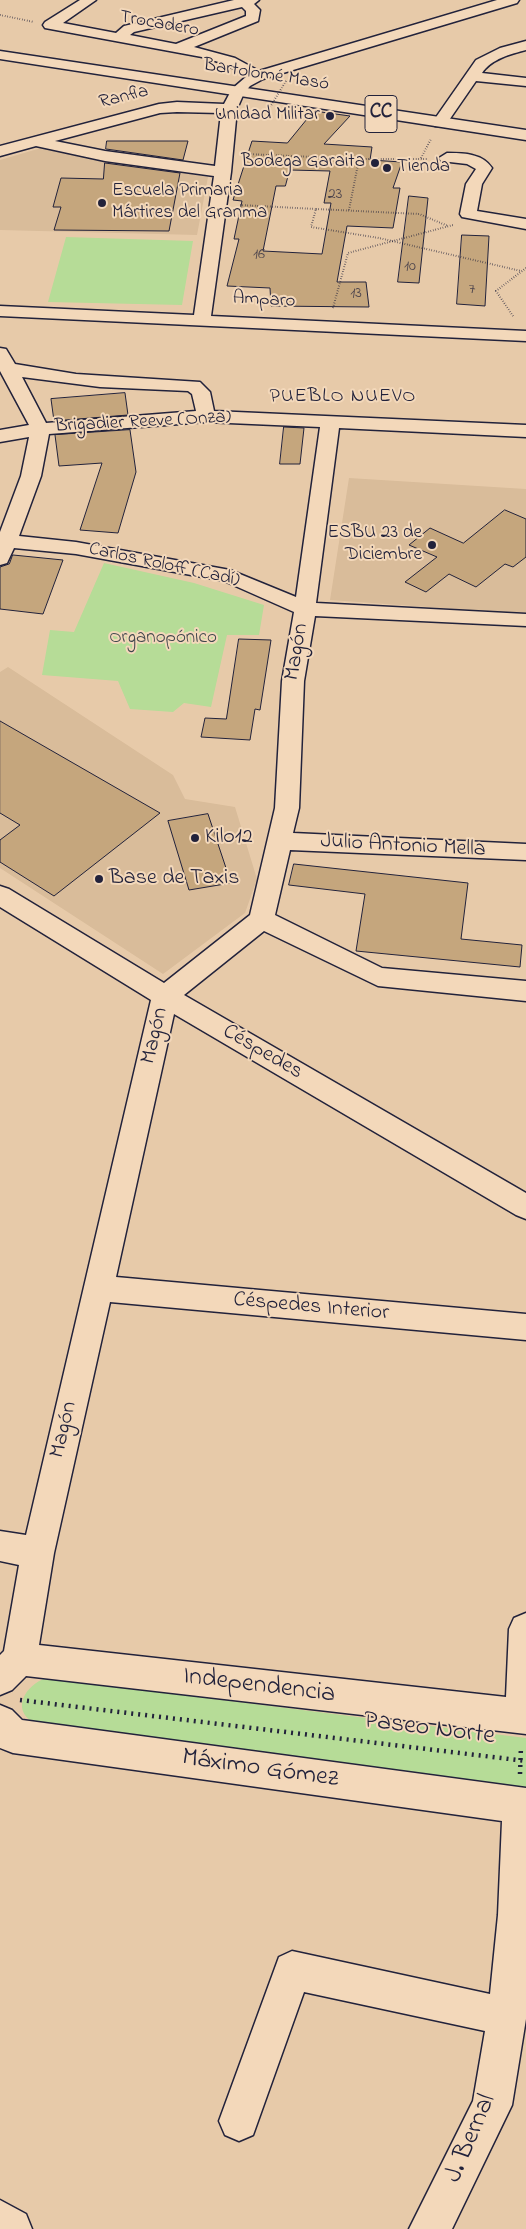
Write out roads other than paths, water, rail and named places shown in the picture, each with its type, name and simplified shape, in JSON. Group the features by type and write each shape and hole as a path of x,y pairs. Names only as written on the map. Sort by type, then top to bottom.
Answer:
{"street":[{"name":"Trocadero","path":"89,0 50,25 178,48 230,61 247,84"},
{"path":"202,320 226,153 229,109 247,84 296,66 512,0"},
{"path":"119,38 129,29 248,1 253,10 253,18 178,48"},
{"name":"Bartolomé Masó","path":"0,45 247,84 443,118 526,135"},
{"path":"296,66 294,61 296,55 309,45"},
{"path":"443,118 484,61 526,45"},
{"name":"Bartolomé Masó","path":"0,55 247,84"},
{"path":"473,76 526,82"},
{"name":"Ranfla","path":"0,151 159,109 177,107 229,109"},
{"name":"Bartolomé Masó","path":"443,118 526,125"},
{"path":"36,141 105,156 223,172"},
{"path":"448,158 469,159 480,162 484,168 474,184 468,214 526,224"},
{"name":"Amparo","path":"0,310 526,336"},
{"path":"4,361 44,377 98,384 193,386 201,392 206,416"},
{"path":"4,361 40,428 31,476 4,550"},
{"name":"Brigadier Reeve (Onza)","path":"0,436 40,428 206,416 526,431"},
{"name":"Magón","path":"9,1690 97,1288 165,996 262,919 287,808 293,681 306,609 330,421"},
{"name":"Carlos Roloff (Cadí)","path":"4,550 76,548 230,576 306,609 526,620"},
{"name":"Julio Antonio Mella","path":"280,841 526,852"},
{"name":"Céspedes","path":"3,902 526,1207"},
{"path":"262,919 378,977 526,991"},
{"name":"Céspedes Interior","path":"97,1288 526,1327"},
{"path":"0,1546 38,1553"},
{"path":"524,1717 526,1629"},
{"name":"Independencia","path":"9,1690 524,1717"},
{"name":"Máximo Gómez","path":"9,1690 12,1736 523,1805"},
{"name":"J. Bernal","path":"430,2229 492,2105 508,2016 518,1915 523,1805"},
{"path":"239,2121 292,1970 508,2016"},
{"path":"0,2221 11,2229"}],"place":[{"name":"Unidad Militar","path":"330,116"},
{"name":"Bodega Garaita","path":"375,163"},
{"name":"Tienda","path":"387,168"},
{"name":"Escuela Primaria Mártires del Granma","path":"102,203"},
{"name":"ESBU 23 de Diciembre","path":"432,545"},
{"name":"Kilo12","path":"195,838"},
{"name":"Base de Taxis","path":"99,879"}],"district":[{"name":"PUEBLO NUEVO","path":"343,398"}],"park label":[{"name":"Organopónico","path":"163,639"}]}
